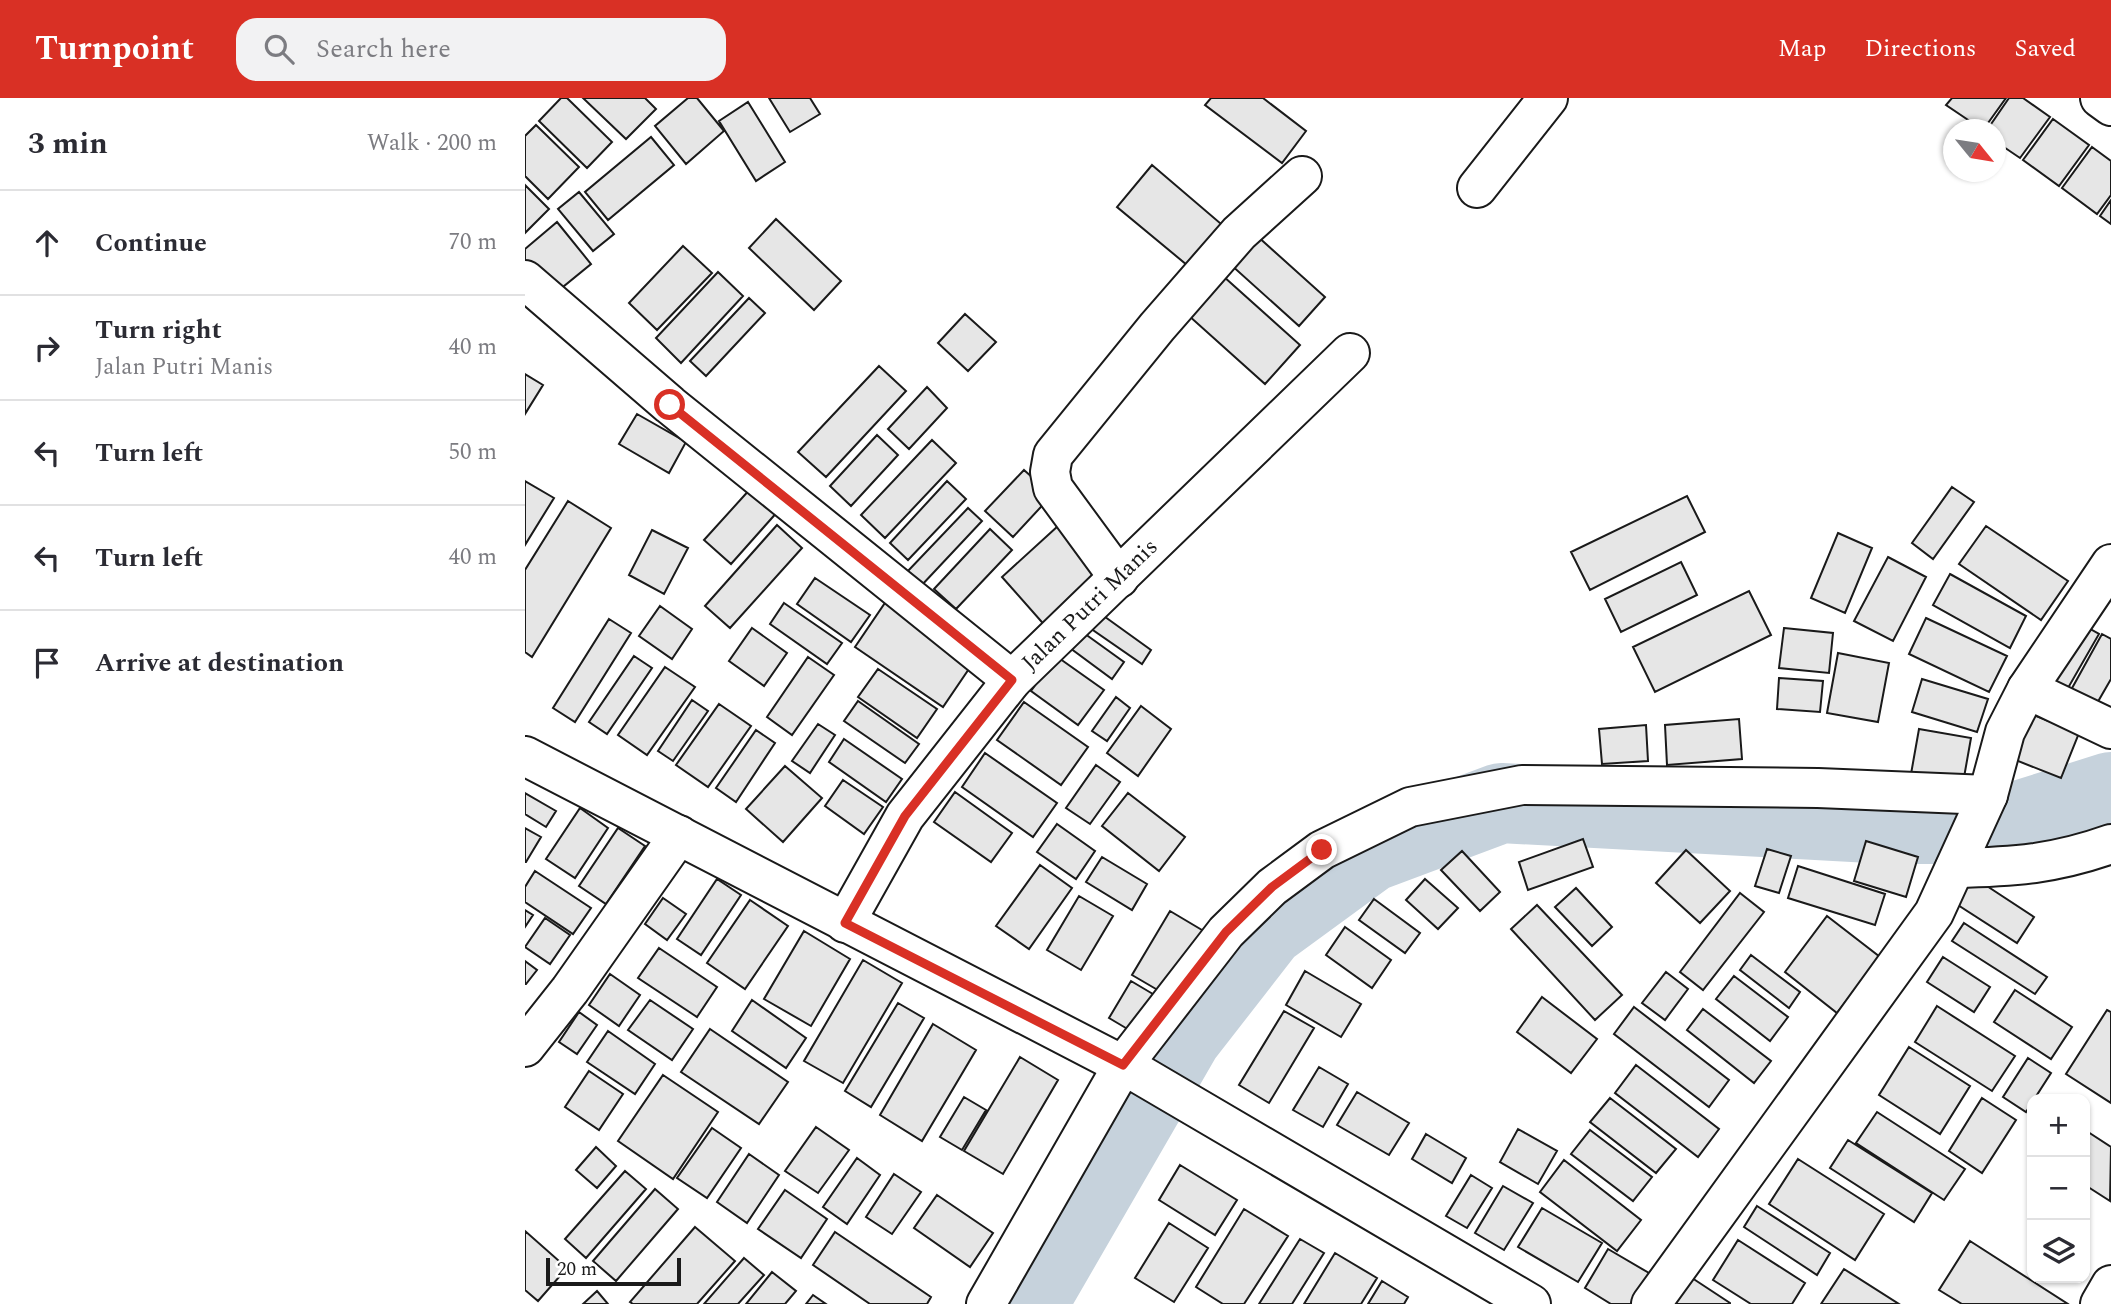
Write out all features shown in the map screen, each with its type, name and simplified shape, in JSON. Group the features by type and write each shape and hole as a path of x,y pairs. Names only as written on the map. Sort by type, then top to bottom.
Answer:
{"street":[{"path":"1477,188 1548,98"},
{"path":"2100,98 2111,106"},
{"path":"1119,578 1053,488 1050,472 1053,455 1157,327 1239,233 1302,176"},
{"path":"525,280 670,405 1012,680"},
{"name":"Jalan Putri Manis","path":"845,923 905,816 1012,680 1350,354"},
{"path":"1651,1304 1934,914 1984,803 2005,732 2027,689 2111,564"},
{"path":"2027,689 2111,729"},
{"path":"525,756 1129,1068 1531,1304"},
{"path":"986,1304 1129,1068 1226,932 1272,887 1322,850 1410,807 1522,785 1818,788 1984,803"},
{"path":"525,1047 571,990 678,835"},
{"path":"1960,859 2013,867 2058,861 2111,844"},
{"path":"2100,1304 2111,1284"}],"building":[{"path":"561,98 567,98 612,142 587,168 539,121"},
{"path":"583,98 645,98 656,109 626,139"},
{"path":"688,98 697,98 724,131 686,164 655,126"},
{"path":"769,98 810,98 820,114 790,132"},
{"path":"1211,98 1263,98 1306,131 1282,163 1205,105"},
{"path":"1952,98 2006,98 1991,119 1967,119 1946,105"},
{"path":"2009,98 2023,98 2050,117 2020,158 2006,148 2006,119 1995,119"},
{"path":"748,102 785,162 756,181 719,121"},
{"path":"2053,119 2089,145 2059,186 2023,160"},
{"path":"536,125 579,167 548,199 525,176 525,136"},
{"path":"651,137 674,165 608,220 585,192"},
{"path":"2092,147 2111,161 2111,195 2097,214 2062,188"},
{"path":"1152,165 1227,229 1193,270 1117,207"},
{"path":"525,185 549,209 525,233"},
{"path":"579,192 614,234 593,251 558,209"},
{"path":"2111,200 2111,224 2100,216"},
{"path":"776,219 841,281 814,310 749,248"},
{"path":"557,222 591,264 553,295 525,262 525,249"},
{"path":"1256,235 1325,297 1299,326 1230,264"},
{"path":"683,246 712,273 657,330 629,303"},
{"path":"718,272 743,296 681,363 656,338"},
{"path":"1223,276 1300,345 1265,384 1188,315"},
{"path":"749,298 765,313 706,376 690,361"},
{"path":"965,314 996,342 968,371 938,343"},
{"path":"879,366 906,391 826,477 798,452"},
{"path":"525,374 543,385 525,414"},
{"path":"927,387 947,408 909,449 888,429"},
{"path":"637,414 686,442 669,473 619,444"},
{"path":"877,435 898,455 851,506 830,486"},
{"path":"932,440 956,463 885,538 861,515"},
{"path":"1024,470 1052,495 1013,537 985,511"},
{"path":"525,481 554,498 525,545"},
{"path":"947,481 966,499 908,560 890,543"},
{"path":"752,487 779,510 731,564 704,540"},
{"path":"1952,487 1974,502 1933,559 1912,543"},
{"path":"1687,496 1705,532 1590,590 1571,552"},
{"path":"568,501 611,528 532,657 525,652 525,570"},
{"path":"968,508 982,521 920,587 906,573"},
{"path":"777,525 802,548 730,628 705,606"},
{"path":"1058,526 1103,578 1048,629 1002,577"},
{"path":"1986,526 2068,581 2041,620 1959,564"},
{"path":"990,529 1012,550 956,609 934,589"},
{"path":"652,530 688,548 664,594 629,575"},
{"path":"1838,533 1872,548 1845,613 1811,598"},
{"path":"1888,557 1926,577 1893,641 1854,621"},
{"path":"1681,562 1697,595 1621,632 1605,599"},
{"path":"1950,574 2026,616 2010,648 1933,605"},
{"path":"815,578 870,615 851,642 797,604"},
{"path":"1749,591 1771,635 1655,692 1633,647"},
{"path":"889,597 977,657 943,707 855,647"},
{"path":"784,603 842,643 827,664 770,624"},
{"path":"660,606 692,629 672,659 639,636"},
{"path":"1101,614 1151,650 1142,664 1090,628"},
{"path":"1926,618 2007,656 1989,692 1909,654"},
{"path":"609,619 631,633 575,722 553,708"},
{"path":"2076,621 2099,634 2068,688 2045,676"},
{"path":"752,628 787,653 764,686 729,661"},
{"path":"1784,628 1833,633 1829,673 1779,668"},
{"path":"1081,631 1124,662 1112,679 1070,648"},
{"path":"2102,634 2111,639 2111,679 2096,705 2071,690"},
{"path":"1838,653 1889,663 1878,722 1827,713"},
{"path":"634,656 652,668 607,734 589,722"},
{"path":"1056,656 1104,690 1078,725 1031,691"},
{"path":"808,657 834,675 792,735 767,717"},
{"path":"665,667 695,687 647,755 618,735"},
{"path":"878,669 937,709 917,738 858,697"},
{"path":"1779,678 1823,681 1820,712 1777,709"},
{"path":"1922,679 1988,699 1977,732 1912,712"},
{"path":"1116,697 1130,708 1107,741 1092,731"},
{"path":"692,700 708,711 673,761 658,751"},
{"path":"858,701 919,744 905,763 844,721"},
{"path":"1024,702 1088,747 1061,785 997,740"},
{"path":"719,704 751,726 708,787 676,765"},
{"path":"1141,706 1171,729 1138,776 1107,753"},
{"path":"2031,714 2079,733 2061,778 2013,759"},
{"path":"1739,719 1742,759 1667,765 1665,725"},
{"path":"818,724 835,735 810,773 792,761"},
{"path":"1646,725 1648,761 1602,764 1599,729"},
{"path":"1919,729 1971,738 1963,783 1911,774"},
{"path":"756,730 775,743 736,802 716,788"},
{"path":"844,739 902,779 886,802 829,762"},
{"path":"985,753 1057,803 1033,837 962,787"},
{"path":"1096,765 1120,782 1090,824 1066,808"},
{"path":"785,766 822,798 783,842 746,809"},
{"path":"843,780 883,807 864,834 825,806"},
{"path":"955,792 1012,833 991,862 934,822"},
{"path":"525,793 556,811 546,827 525,814"},
{"path":"1128,793 1185,837 1159,871 1102,826"},
{"path":"580,808 608,828 575,878 546,859"},
{"path":"1057,824 1095,851 1076,879 1037,852"},
{"path":"525,828 541,837 526,862 525,862"},
{"path":"618,828 645,846 606,904 579,886"},
{"path":"1583,839 1593,867 1528,890 1519,862"},
{"path":"1866,841 1918,857 1906,897 1854,881"},
{"path":"1767,849 1791,856 1779,893 1755,886"},
{"path":"1686,850 1730,891 1700,923 1656,883"},
{"path":"1462,851 1500,892 1480,911 1441,870"},
{"path":"1102,857 1147,884 1132,910 1086,882"},
{"path":"1040,865 1072,888 1029,949 996,926"},
{"path":"1798,866 1885,894 1875,925 1788,898"},
{"path":"535,871 591,908 573,934 525,902 525,887"},
{"path":"1964,871 2034,917 2017,943 1947,898"},
{"path":"717,879 741,895 701,955 677,939"},
{"path":"1425,879 1458,908 1438,929 1406,900"},
{"path":"1576,888 1612,927 1592,946 1555,907"},
{"path":"1740,893 1764,912 1703,990 1680,972"},
{"path":"1079,896 1113,916 1081,970 1047,950"},
{"path":"663,898 686,914 667,940 645,924"},
{"path":"1374,899 1420,933 1405,953 1359,920"},
{"path":"750,900 788,926 745,989 707,963"},
{"path":"1537,905 1622,995 1595,1020 1511,929"},
{"path":"525,910 533,915 525,927"},
{"path":"1170,911 1207,933 1168,996 1132,975"},
{"path":"1827,916 1880,957 1837,1013 1785,972"},
{"path":"545,918 570,935 550,964 525,947"},
{"path":"1964,923 2047,977 2035,994 1952,941"},
{"path":"1345,927 1391,960 1372,988 1326,955"},
{"path":"804,931 850,959 811,1026 764,999"},
{"path":"659,948 717,987 697,1017 638,978"},
{"path":"1751,955 1800,992 1789,1008 1740,970"},
{"path":"1943,957 1990,987 1974,1012 1927,982"},
{"path":"863,960 902,983 843,1083 804,1061"},
{"path":"525,961 537,970 526,984 525,984"},
{"path":"1305,971 1361,1004 1341,1037 1286,1005"},
{"path":"1666,972 1688,989 1665,1020 1642,1003"},
{"path":"610,974 640,995 619,1026 589,1005"},
{"path":"1734,976 1788,1017 1770,1041 1716,999"},
{"path":"1131,981 1163,1000 1141,1037 1109,1018"},
{"path":"2015,990 2072,1027 2051,1059 1994,1022"},
{"path":"1542,997 1597,1039 1571,1073 1517,1032"},
{"path":"650,1000 693,1029 672,1060 628,1030"},
{"path":"752,1000 806,1038 786,1068 732,1031"},
{"path":"898,1003 924,1018 871,1107 845,1091"},
{"path":"1937,1006 2015,1056 1992,1091 1915,1042"},
{"path":"1634,1007 1729,1080 1709,1107 1614,1034"},
{"path":"1703,1009 1771,1061 1754,1083 1687,1030"},
{"path":"2107,1010 2111,1012 2111,1103 2066,1074"},
{"path":"1284,1011 1314,1028 1269,1103 1239,1085"},
{"path":"579,1012 597,1025 577,1054 559,1042"},
{"path":"933,1024 976,1050 922,1141 880,1115"},
{"path":"710,1029 788,1082 759,1124 681,1072"},
{"path":"608,1031 655,1064 635,1094 587,1062"},
{"path":"1909,1047 1970,1086 1940,1134 1879,1095"},
{"path":"1020,1057 1058,1080 1003,1174 964,1151"},
{"path":"2028,1058 2051,1073 2038,1094 2027,1094 2026,1112 2003,1097"},
{"path":"1636,1065 1719,1129 1698,1157 1615,1093"},
{"path":"1319,1067 1348,1084 1323,1127 1293,1110"},
{"path":"589,1071 623,1094 599,1130 565,1107"},
{"path":"663,1075 718,1112 673,1179 618,1141"},
{"path":"1357,1092 1409,1123 1389,1155 1337,1125"},
{"path":"964,1097 986,1110 962,1150 940,1137"},
{"path":"1610,1098 1676,1149 1656,1173 1590,1122"},
{"path":"1982,1098 2016,1120 1982,1173 1949,1151"},
{"path":"1877,1112 1965,1169 1944,1200 1856,1143"},
{"path":"816,1127 849,1150 818,1193 785,1171"},
{"path":"712,1128 741,1148 707,1198 677,1178"},
{"path":"1518,1129 1557,1151 1538,1184 1500,1162"},
{"path":"1590,1130 1652,1177 1633,1201 1571,1154"},
{"path":"2090,1133 2111,1147 2110,1201 2090,1188"},
{"path":"1426,1134 1466,1158 1452,1183 1412,1159"},
{"path":"1848,1140 1932,1193 1914,1222 1830,1168"},
{"path":"596,1147 616,1166 597,1188 576,1170"},
{"path":"749,1154 779,1175 747,1223 717,1202"},
{"path":"857,1158 880,1175 847,1224 823,1207"},
{"path":"1798,1159 1884,1214 1855,1260 1769,1204"},
{"path":"1564,1160 1641,1220 1617,1251 1540,1192"},
{"path":"1180,1165 1237,1200 1215,1235 1159,1200"},
{"path":"625,1171 646,1189 586,1258 565,1239"},
{"path":"894,1174 921,1192 892,1234 866,1217"},
{"path":"1471,1175 1492,1188 1467,1228 1446,1216"},
{"path":"1503,1186 1533,1203 1504,1250 1475,1233"},
{"path":"655,1189 678,1209 616,1281 593,1261"},
{"path":"785,1190 827,1219 801,1258 758,1229"},
{"path":"937,1195 993,1233 970,1267 914,1228"},
{"path":"1757,1206 1830,1253 1817,1275 1744,1227"},
{"path":"1542,1208 1602,1243 1578,1282 1518,1247"},
{"path":"1244,1209 1288,1236 1244,1304 1223,1304 1196,1287"},
{"path":"1169,1223 1208,1248 1174,1302 1135,1278"},
{"path":"695,1227 735,1261 697,1304 630,1302"},
{"path":"525,1231 567,1268 538,1301 525,1290"},
{"path":"835,1232 931,1297 927,1304 870,1304 813,1265"},
{"path":"1300,1239 1324,1253 1292,1304 1259,1304"},
{"path":"1738,1240 1805,1283 1792,1304 1751,1304 1713,1280"},
{"path":"1970,1241 2027,1278 2027,1283 2035,1283 2068,1304 1962,1304 1939,1290"},
{"path":"1608,1249 1649,1273 1631,1304 1611,1304 1585,1288"},
{"path":"1335,1253 1377,1278 1361,1304 1304,1304"},
{"path":"744,1258 764,1275 738,1304 704,1304"},
{"path":"1844,1269 1899,1304 1821,1304"},
{"path":"772,1272 796,1291 785,1304 746,1304"},
{"path":"1689,1276 1730,1303 1730,1304 1671,1304"},
{"path":"1382,1281 1408,1297 1404,1304 1368,1304"},
{"path":"597,1291 608,1304 583,1304"},
{"path":"813,1295 826,1304 806,1304"}],"waterway":[{"path":"1027,1304 1182,1036 1266,928 1370,852 1501,803 1890,824 2009,824 2111,792"}],"route":[{"path":"670,405 1012,680 905,816 845,923 1123,1065 1226,932 1272,887 1322,850"}]}
